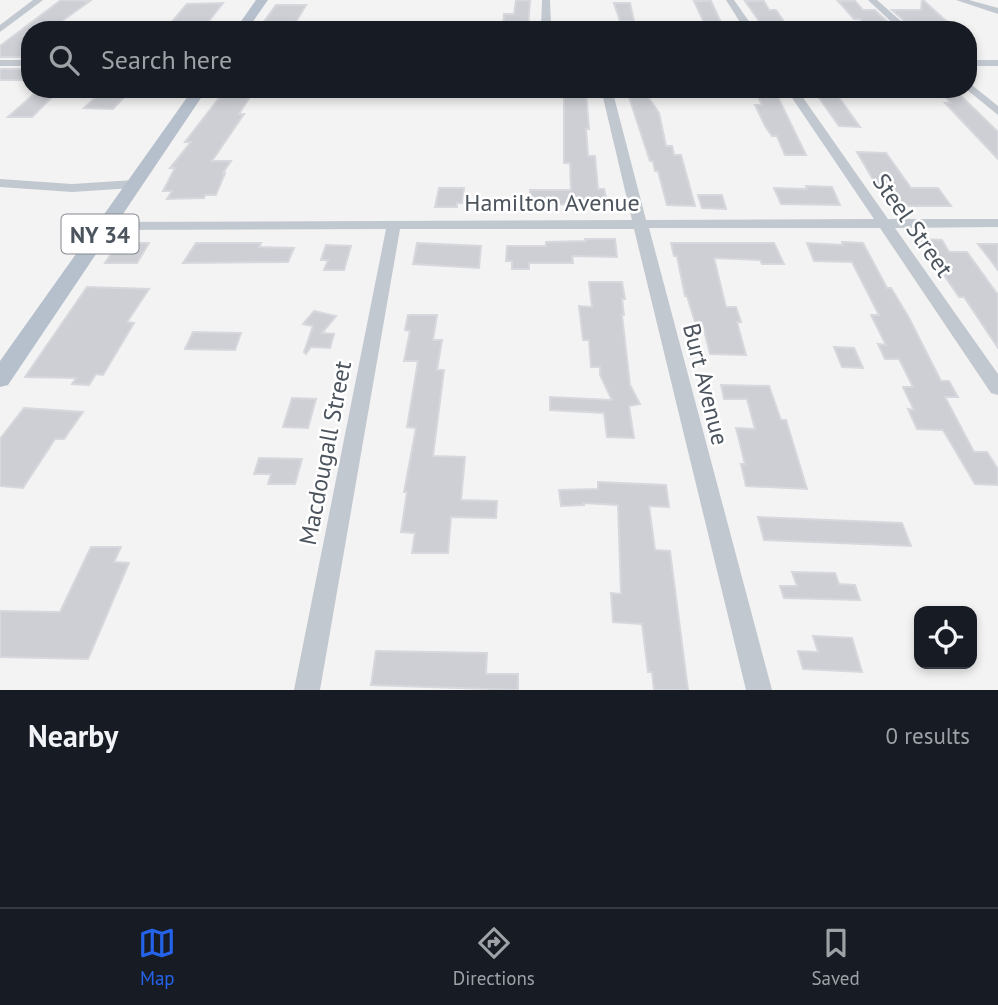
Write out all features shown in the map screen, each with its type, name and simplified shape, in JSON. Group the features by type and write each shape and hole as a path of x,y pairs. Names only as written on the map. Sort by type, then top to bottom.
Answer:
{"main road":[{"path":"247,21 262,0"},
{"name":"NY 34","path":"0,379 194,98"}],"street":[{"path":"0,29 39,0"},
{"path":"546,0 546,21"},
{"path":"730,0 744,21"},
{"path":"872,0 896,21"},
{"path":"960,0 998,11"},
{"path":"0,13 21,13"},
{"path":"0,64 21,63"},
{"path":"977,63 998,63"},
{"path":"977,93 998,112"},
{"name":"Burt Avenue","path":"608,98 759,690"},
{"name":"Steel Street","path":"797,98 998,388"},
{"path":"0,183 72,188 134,184"},
{"name":"Hamilton Avenue","path":"105,226 998,223"},
{"name":"Macdougall Street","path":"307,690 394,225"}],"building":[{"path":"61,0 90,1 62,21 33,21"},
{"path":"516,0 530,1 529,21 503,21 504,14 514,14"},
{"path":"923,0 946,21 904,21 892,10 921,10"},
{"path":"694,1 711,1 720,21 703,21"},
{"path":"745,1 764,1 769,10 776,10 784,21 759,21"},
{"path":"838,1 855,1 863,10 875,10 887,21 862,21 854,19"},
{"path":"223,3 209,21 173,21 187,4"},
{"path":"614,3 630,3 634,21 620,21"},
{"path":"276,5 306,5 296,21 264,21"},
{"path":"21,30 21,57 0,57 0,46"},
{"path":"0,69 21,69 21,80 0,80"},
{"path":"29,98 51,98 32,117 8,117"},
{"path":"95,98 123,98 113,109 84,108"},
{"path":"219,98 249,98 239,114 244,114 212,161 231,161 223,173 216,195 167,199 172,191 163,191 175,168 170,168 191,142 185,142"},
{"path":"564,98 586,98 588,156 595,156 598,189 604,189 608,205 530,204 530,190 571,190 570,163 564,163"},
{"path":"629,98 649,98 659,113 666,146 672,146 674,155 681,155 695,206 667,205 658,171 655,171 653,161 650,161"},
{"path":"759,98 778,98 806,155 785,155 777,136 772,136 755,105 762,105"},
{"path":"819,98 839,98 860,127 839,126"},
{"path":"947,98 963,98 998,132 998,159 945,103 951,103"},
{"path":"857,152 886,153 911,188 938,188 951,206 895,206 884,190 879,190"},
{"path":"806,186 832,187 840,205 781,204 774,188 807,189"},
{"path":"439,188 464,188 462,203 457,203 457,207 435,207"},
{"path":"698,195 722,195 726,209 702,208"},
{"path":"585,239 615,239 617,257 572,256 573,263 529,263 529,269 512,269 512,261 506,261 507,246 546,246 546,242 586,241"},
{"path":"919,239 942,240 949,252 967,252 998,295 998,348 964,297 959,297"},
{"path":"842,242 863,243 887,288 891,288 908,316 941,381 949,381 958,397 945,397 974,452 987,452 998,469 998,485 975,484 943,430 917,429 908,409 914,410 903,387 913,387 899,359 885,359 878,344 886,345 871,315 879,315 852,262 814,261 807,243 843,245"},
{"path":"118,243 149,243 137,263 105,263"},
{"path":"196,243 261,243 259,247 294,248 288,262 183,263"},
{"path":"417,243 481,246 479,268 413,264"},
{"path":"671,243 774,243 784,264 714,258 726,307 736,307 741,322 737,322 746,355 710,354 702,322 695,322 685,296 677,256 674,256"},
{"path":"978,244 998,244 998,270"},
{"path":"326,245 351,246 344,270 324,270 328,260 321,260"},
{"path":"589,282 622,282 625,299 622,299 622,315 630,385 640,404 629,406 634,438 607,437 604,413 550,410 550,397 612,400 600,375 600,367 591,367 589,340 583,340 579,306 592,307"},
{"path":"87,287 149,289 127,322 134,323 103,375 96,374 89,385 72,384 76,378 25,377"},
{"path":"314,311 336,316 322,333 334,334 330,348 311,347 306,354 304,352 313,326 303,324"},
{"path":"408,315 437,315 433,340 442,340 437,370 444,370 433,456 465,457 461,500 497,501 496,518 451,517 448,553 412,553 415,533 401,532 407,492 404,492 416,428 407,427 418,361 404,361 410,331 405,330"},
{"path":"193,332 241,333 235,350 185,349"},
{"path":"834,347 854,348 863,368 842,367"},
{"path":"721,385 769,386 781,420 786,420 807,489 746,486 741,464 745,464 736,428 755,429 747,399 724,399"},
{"path":"292,398 316,399 308,428 283,427"},
{"path":"24,408 83,412 64,439 55,439 23,488 0,486 0,439"},
{"path":"259,458 302,459 295,484 268,484 271,474 254,474"},
{"path":"598,482 666,485 669,507 649,506 655,550 670,551 688,690 654,690 652,672 648,672 642,624 613,622 611,593 621,594 618,505 583,503 584,505 561,506 559,490 598,489"},
{"path":"758,517 902,523 911,546 764,540"},
{"path":"91,547 121,547 114,562 129,563 88,659 0,657 0,611 60,612"},
{"path":"792,572 835,573 839,584 855,585 860,600 784,598 780,586 797,586"},
{"path":"813,636 852,638 862,672 803,669 798,651 818,652"},
{"path":"376,651 487,653 486,674 518,674 518,690 371,685"}]}
